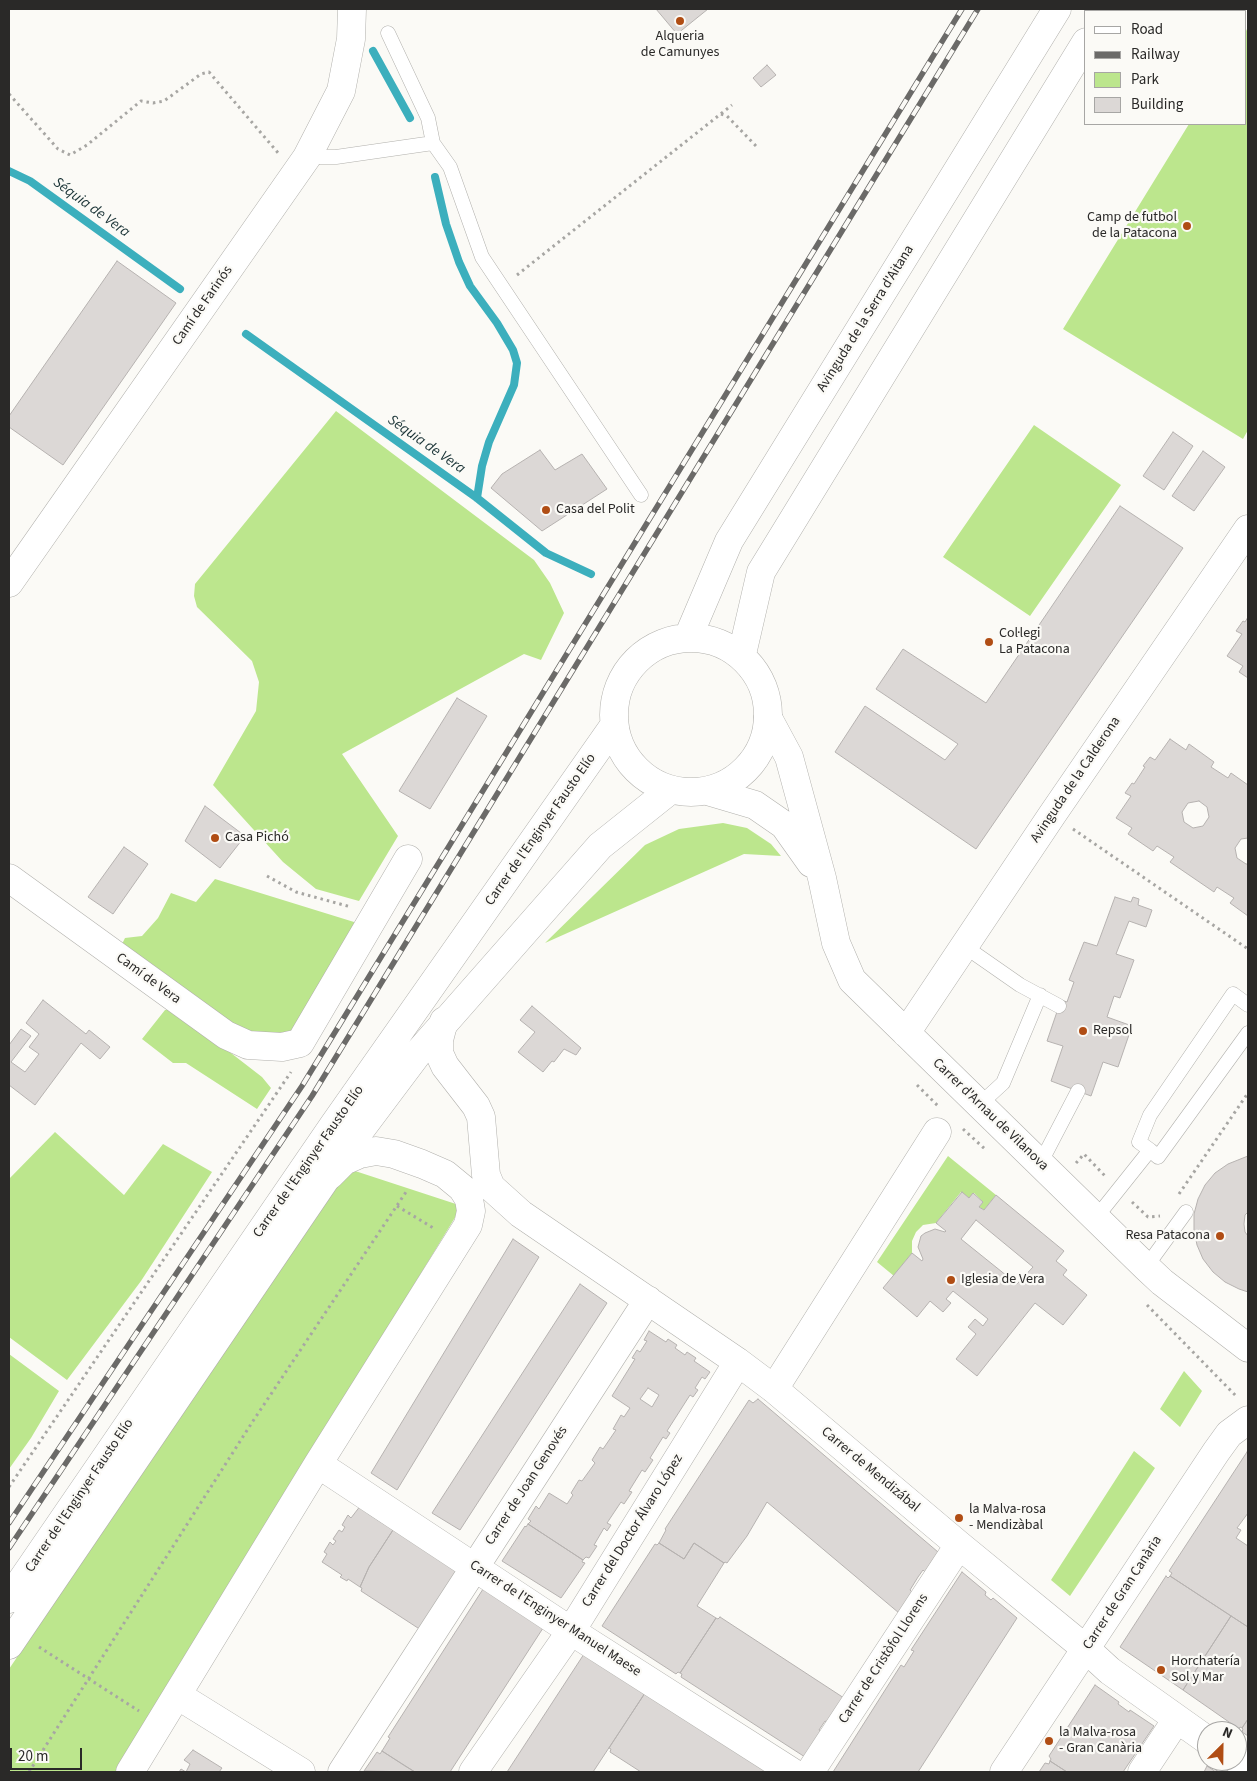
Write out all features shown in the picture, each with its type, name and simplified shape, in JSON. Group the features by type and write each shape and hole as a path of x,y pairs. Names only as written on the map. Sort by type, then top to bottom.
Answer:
{"street":[{"name":"Camí de Farinós","path":"9,583 301,166 341,91 351,39 352,9"},
{"name":"Avinguda de la Serra d'Aitana","path":"689,636 729,541 1057,9"},
{"path":"742,654 760,572 1084,45"},
{"name":"Avinguda de la Calderona","path":"906,1033 1052,815 1248,529"},
{"path":"689,636 708,638 727,644 742,654 753,665 761,680 767,699 768,718 762,741 752,760 733,779 711,792 690,794 669,791 648,782 632,767 620,748 613,727 616,702 627,677 644,658 665,644 689,636"},
{"name":"Carrer d'Arnau de Vilanova","path":"768,718 789,757 822,878 836,943 852,980 1146,1267 1210,1320 1248,1348"},
{"name":"Carrer de l'Enginyer Fausto Elío","path":"9,1599 334,1126 613,727"},
{"name":"Carrer de l'Enginyer Fausto Elío","path":"9,1645 384,1096 444,1021 600,846 669,791"},
{"name":"Carrer d'Arnau de Vilanova","path":"711,792 755,804 784,825 822,878"},
{"path":"300,1043 408,859"},
{"name":"Camí de Vera","path":"9,878 226,1035 248,1045 282,1047 300,1043"},
{"name":"Carrer de Mendizábal","path":"444,1021 439,1053 445,1066 476,1106 481,1117 486,1175 491,1187 521,1214 738,1362 774,1389 1110,1671 1197,1733"},
{"path":"774,1389 937,1132"},
{"name":"Carrer de l'Enginyer Fausto Elío","path":"130,1772 318,1464 463,1234 471,1211 469,1199 462,1188 444,1174 394,1154 376,1151 360,1154 344,1161 325,1180"},
{"name":"Carrer de Mendizábal","path":"463,1234 479,1215 491,1210 502,1209 521,1214"},
{"name":"Carrer de Joan Genovés","path":"342,1772 648,1300"},
{"path":"1210,1320 1248,1326"},
{"name":"Carrer del Doctor Álvaro López","path":"473,1772 571,1631 738,1362"},
{"name":"Carrer de Gran Canària","path":"1004,1772 1216,1452 1229,1434 1248,1420"},
{"name":"Carrer de l'Enginyer Manuel Maese","path":"318,1464 571,1631 792,1772"},
{"name":"Carrer de Cristòfol Llorens","path":"810,1772 959,1545"},
{"path":"177,1695 301,1772"},
{"path":"1142,1772 1177,1719"}],"lane":[{"path":"388,33 428,118 433,143 450,167 482,257 641,495"},
{"path":"301,166 336,157 433,143"},
{"path":"964,946 1020,985 1059,1006"},
{"path":"1248,1005 1233,994 1150,1115 1139,1142 1158,1157 1248,1033"},
{"path":"980,1105 1003,1083 1040,995"},
{"path":"1040,1164 1078,1091"},
{"path":"1095,1219 1150,1150"},
{"path":"1146,1267 1186,1212"}],"path":[{"path":"9,94 58,149 70,154 86,145 141,101 154,103 164,101 201,74 209,72 301,166"},
{"path":"502,286 732,105"},
{"path":"721,114 727,116 756,146"},
{"path":"1052,815 1248,949"},
{"path":"267,876 296,892 376,914"},
{"path":"9,1487 302,1058 300,1043"},
{"path":"30,1772 253,1421 406,1192"},
{"path":"397,1206 463,1234"},
{"path":"36,1645 159,1725"}],"green space":[{"name":"Camp de futbol de la Patacona","path":"1248,27 1248,430 1243,439 1063,329 1188,125 1247,125"},
{"path":"336,411 534,560 550,583 564,613 541,660 524,654 342,754 398,836 359,901 316,889 283,862 213,785 256,711 259,682 252,661 197,607 194,596 195,584"},
{"path":"1034,425 1121,485 1030,616 943,557"},
{"path":"723,823 747,828 771,844 781,856 744,854 545,943 645,845 679,829"},
{"path":"215,879 354,922 357,926 295,1034 269,1038 243,1032 122,944 125,938 142,936 158,918 171,893 196,902"},
{"path":"174,1009 262,1077 271,1088 257,1109 186,1063 173,1063 142,1039 165,1010"},
{"path":"55,1132 124,1195 163,1144 212,1172 141,1281 67,1380 9,1337 9,1179"},
{"path":"948,1156 996,1195 984,1210 979,1207 983,1202 974,1193 969,1198 961,1192 936,1223 923,1225 916,1232 912,1241 912,1253 894,1276 877,1262"},
{"path":"349,1169 462,1206 117,1772 9,1772 9,1669"},
{"path":"9,1354 59,1391 31,1438 9,1469"},
{"path":"1184,1371 1202,1391 1180,1427 1160,1409"},
{"path":"1134,1451 1155,1468 1070,1596 1051,1580"}],"building":[{"name":"Alqueria de Camunyes","path":"656,9 708,9 677,34"},
{"path":"767,65 776,75 761,87 753,78"},
{"path":"117,261 176,303 63,465 9,427 9,416"},
{"path":"1173,432 1193,446 1164,490 1143,476"},
{"name":"Casa del Polit","path":"540,450 555,470 582,454 607,489 542,531 491,488 502,474"},
{"path":"1203,451 1225,467 1194,511 1172,496"},
{"path":"1120,506 1183,548 976,849 835,752 865,706 945,760 958,744 876,689 903,649 986,703"},
{"path":"1248,617 1248,678 1239,672 1243,666 1227,656 1242,634 1236,631"},
{"path":"457,698 487,716 430,809 399,791"},
{"path":"1170,739 1186,750 1189,744 1214,762 1211,767 1228,778 1231,773 1248,785 1248,838 1241,839 1235,848 1237,858 1248,864 1248,916 1230,903 1234,898 1217,887 1214,892 1170,862 1174,857 1157,846 1153,851 1128,834 1132,828 1116,818 1131,796 1125,793 1132,783 1134,784 1145,767 1143,766 1150,757 1155,760","holes":["1199,801 1207,807 1209,817 1203,826 1193,828 1184,822 1182,812 1188,803"]},
{"name":"Casa Pichó","path":"205,806 245,836 220,868 185,841"},
{"path":"124,847 148,864 113,914 88,897"},
{"path":"1115,897 1131,902 1133,897 1139,899 1138,905 1152,910 1146,927 1129,921 1116,954 1134,960 1120,998 1114,996 1107,1017 1132,1026 1118,1067 1103,1062 1091,1096 1051,1081 1063,1046 1047,1041 1061,1000 1067,1002 1074,982 1069,980 1084,942 1097,946"},
{"path":"43,1000 86,1034 89,1030 110,1047 100,1059 81,1043 35,1105 9,1085 9,1045 21,1029 31,1036 11,1062 25,1072 39,1054 29,1047 39,1034 26,1023"},
{"path":"532,1006 581,1048 576,1055 564,1049 543,1072 518,1052 535,1032 520,1020"},
{"path":"1248,1156 1248,1212 1245,1215 1244,1224 1245,1232 1248,1236 1248,1292 1225,1282 1213,1272 1203,1259 1197,1245 1194,1230 1194,1214 1198,1199 1205,1185 1215,1173 1228,1164"},
{"name":"Iglesia de Vera","path":"962,1192 969,1198 973,1193 983,1202 979,1207 984,1210 996,1195 1064,1251 1056,1261 1067,1270 1063,1275 1087,1295 1063,1325 1035,1303 977,1376 956,1359 976,1334 968,1327 975,1319 983,1326 988,1319 953,1291 946,1299 951,1303 943,1312 930,1301 917,1317 883,1288 912,1253 922,1261 923,1259 918,1247 921,1236 935,1229 946,1231 936,1223","holes":["976,1220 1033,1267 1017,1284 961,1239"]},
{"path":"513,1239 539,1257 397,1490 371,1473"},
{"path":"580,1284 607,1303 460,1530 432,1513"},
{"path":"649,1331 666,1342 668,1339 677,1345 675,1348 685,1355 687,1352 696,1358 694,1361 710,1372 705,1379 702,1377 695,1388 698,1390 693,1397 690,1395 667,1431 670,1433 666,1439 663,1437 650,1458 653,1460 645,1472 642,1470 629,1491 632,1492 624,1504 621,1502 607,1523 611,1525 607,1531 604,1528 594,1545 597,1546 589,1558 586,1557 583,1560 528,1524 531,1521 528,1519 536,1506 539,1509 549,1493 567,1504 579,1480 582,1481 595,1463 592,1460 600,1447 603,1449 616,1430 613,1429 621,1415 624,1417 630,1408 612,1396 635,1359 632,1358 637,1350 640,1352 647,1341 644,1340","holes":["648,1388 659,1395 652,1407 640,1399"]},
{"path":"758,1399 938,1552 925,1572 923,1570 918,1577 910,1590 912,1592 899,1613 767,1502 747,1536 727,1563 724,1563 694,1543 684,1559 659,1543 665,1529 749,1400 753,1403"},
{"path":"1247,1452 1248,1513 1237,1528 1241,1530 1236,1538 1248,1546 1248,1627 1170,1576 1172,1573 1169,1571"},
{"path":"361,1505 369,1510 367,1513 384,1524 386,1520 392,1525 390,1528 393,1530 369,1567 360,1587 348,1579 347,1581 340,1577 342,1575 322,1562 327,1554 324,1552 330,1542 333,1545 336,1541 333,1539 339,1530 342,1532 345,1527 342,1525 348,1515 351,1518"},
{"path":"528,1524 585,1563 561,1598 502,1561"},
{"path":"396,1529 459,1570 421,1630 361,1591 362,1588 360,1587 369,1567 393,1530 395,1531"},
{"path":"659,1543 684,1559 694,1543 724,1563 697,1606 716,1618 680,1673 676,1674 602,1626 655,1544"},
{"path":"962,1572 986,1592 985,1595 991,1600 993,1598 1017,1618 918,1772 833,1772 901,1665 904,1667 914,1651 911,1650"},
{"path":"1166,1576 1168,1578 1170,1576 1231,1616 1183,1690 1120,1647"},
{"path":"485,1586 545,1625 450,1772 415,1772 382,1751 390,1738 388,1737"},
{"path":"1231,1616 1248,1627 1247,1721 1228,1721 1183,1690"},
{"path":"720,1617 844,1698 828,1723 825,1721 819,1730 822,1732 805,1757 681,1677 682,1674 680,1673 716,1618"},
{"path":"586,1651 645,1693 593,1772 507,1772"},
{"path":"1095,1685 1119,1702 1118,1704 1129,1712 1130,1710 1154,1726 1123,1772 1067,1772 1050,1761 1049,1756"},
{"path":"645,1693 772,1772 641,1772 610,1752 611,1749 609,1748"},
{"path":"1248,1719 1248,1736 1247,1735"},
{"path":"193,1750 222,1768 219,1772 186,1772 190,1764 184,1760"},
{"path":"382,1751 415,1772 364,1771 377,1752 380,1754"},
{"path":"1050,1761 1067,1772 1039,1772 1045,1763 1049,1764"}],"waterway":[{"path":"373,51 410,118"},
{"name":"Séquia de Vera","path":"9,171 30,181 180,289"},
{"path":"435,177 446,224 459,262 470,286 497,323 513,350 517,363 514,385 489,442 482,466 477,498"},
{"name":"Séquia de Vera","path":"246,334 477,498 546,553 591,574"}],"railway":[{"path":"9,1523 302,1086 962,9"},
{"path":"9,1548 312,1096 978,9"}],"place":[{"name":"Alqueria de Camunyes","path":"680,21"},
{"name":"Camp de futbol de la Patacona","path":"1187,226"},
{"name":"Casa del Polit","path":"546,510"},
{"name":"Col·legi La Patacona","path":"989,642"},
{"name":"Casa Pichó","path":"215,838"},
{"name":"Repsol","path":"1083,1031"},
{"name":"Resa Patacona","path":"1220,1236"},
{"name":"Iglesia de Vera","path":"951,1280"},
{"name":"la Malva-rosa - Mendizàbal","path":"959,1518"},
{"name":"Horchatería Sol y Mar","path":"1161,1670"},
{"name":"la Malva-rosa - Gran Canària","path":"1049,1741"}]}
